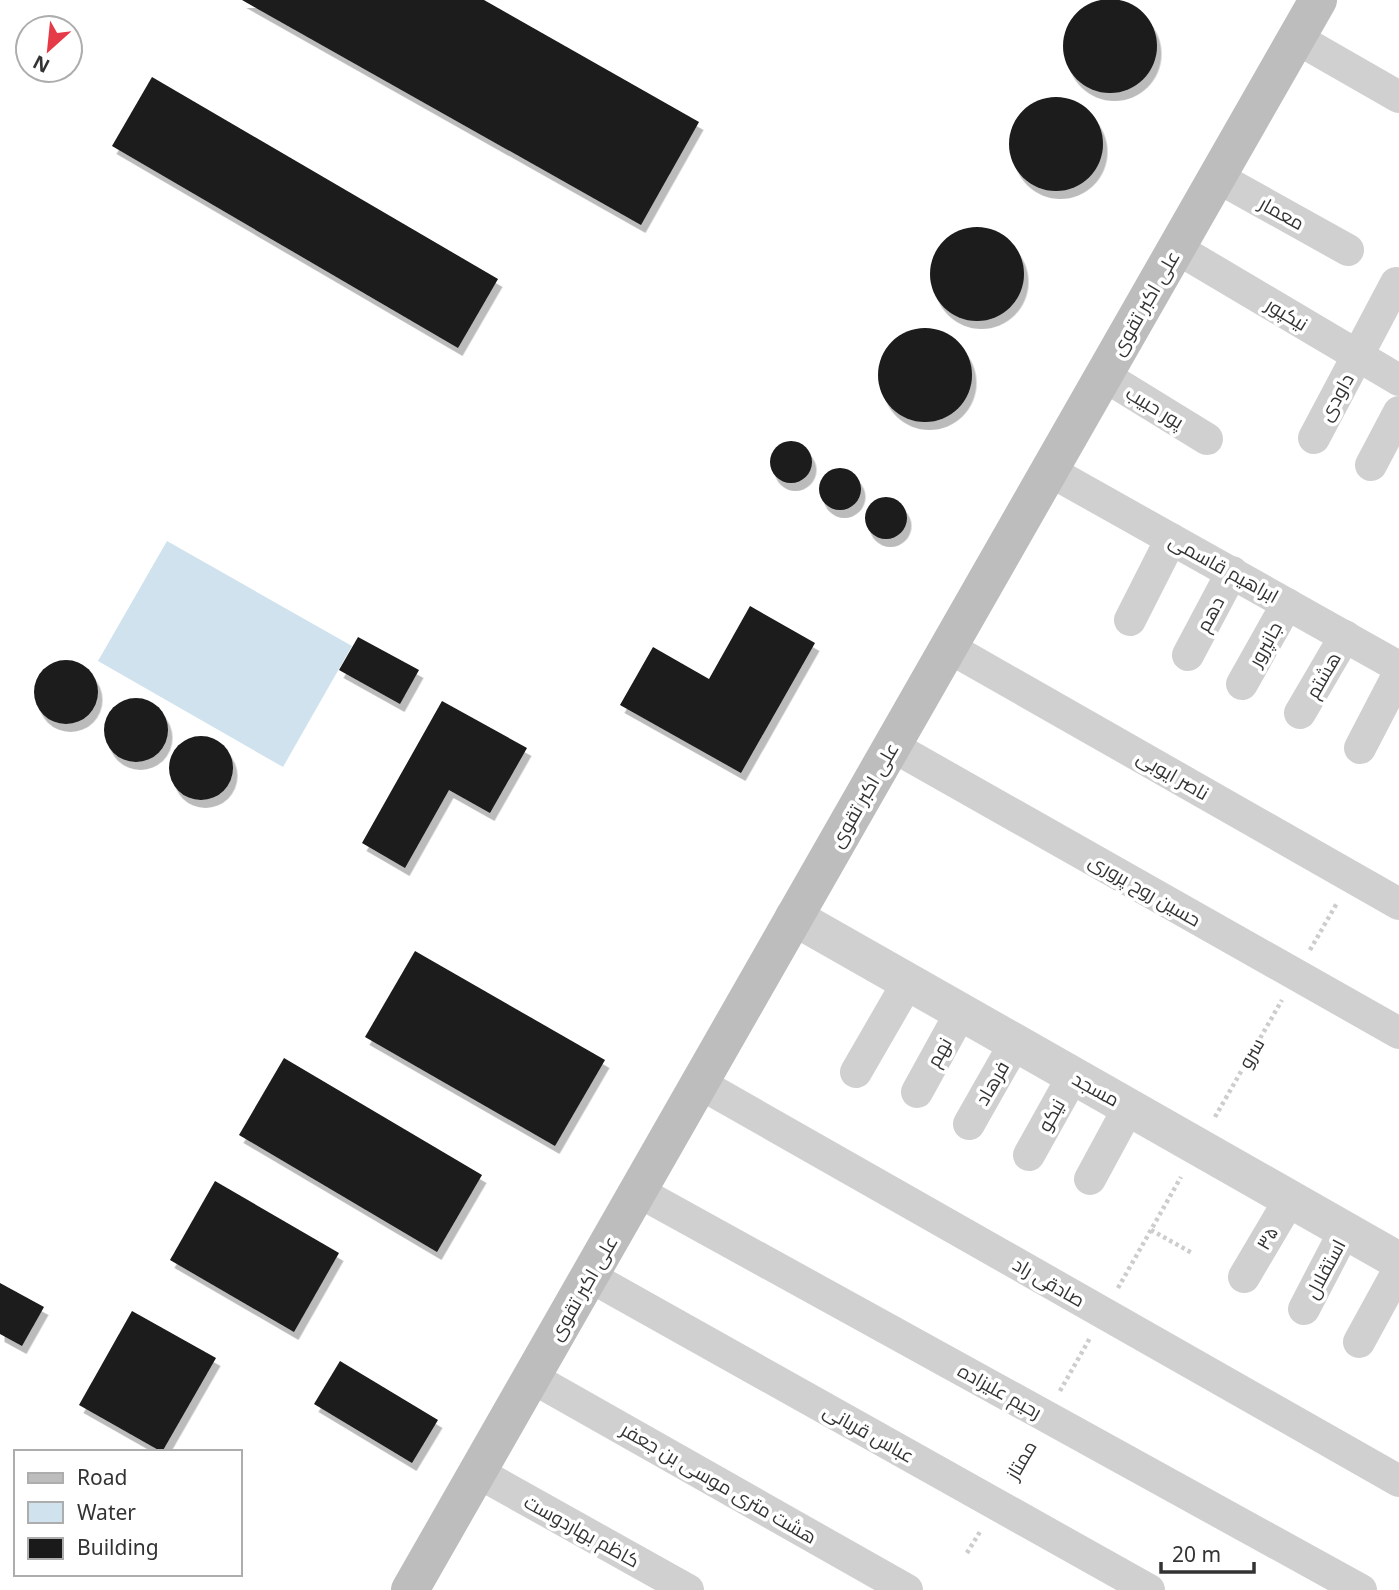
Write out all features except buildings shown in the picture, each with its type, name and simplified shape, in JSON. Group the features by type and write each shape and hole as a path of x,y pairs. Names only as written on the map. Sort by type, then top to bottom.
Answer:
{"main road":[{"name":"علی اکبر تقوی","path":"410,1590 1318,0"}],"street":[{"path":"1296,38 1399,97"},
{"name":"معمار","path":"1217,177 1348,250"},
{"name":"نیکپور","path":"1176,248 1399,380"},
{"name":"داودی","path":"1314,438 1396,283"},
{"name":"پور حبیب","path":"1103,376 1207,439"},
{"path":"1371,465 1399,412"},
{"name":"ابراهیم قاسمی","path":"1048,470 1345,636 1399,670"},
{"path":"1130,620 1171,540"},
{"name":"دهم","path":"1188,655 1232,572"},
{"name":"جانپرور","path":"1242,684 1287,604"},
{"name":"هشتم","path":"1300,713 1345,636"},
{"name":"ناصر ایوبی","path":"948,647 1399,904"},
{"path":"1360,748 1399,670"},
{"name":"حسین روح پروری","path":"891,746 1399,1034"},
{"name":"مسجد","path":"794,917 1399,1261"},
{"path":"856,1072 908,982"},
{"name":"نهم","path":"918,1092 961,1012"},
{"name":"فرهاد","path":"969,1124 1015,1043"},
{"name":"نیکو","path":"1029,1155 1073,1076"},
{"name":"صادقی راد","path":"699,1083 1399,1481"},
{"path":"1090,1179 1129,1107"},
{"name":"رحیم علیزاده","path":"639,1192 1361,1590"},
{"name":"۳۵","path":"1244,1277 1290,1199"},
{"name":"استقلال","path":"1304,1309 1345,1230"},
{"path":"1359,1342 1399,1269"},
{"name":"عباس قربانی","path":"589,1276 1149,1590"},
{"name":"هشت متری موسی بن جعفر","path":"531,1377 907,1590"},
{"name":"کاظم بهاردوست","path":"477,1472 688,1590"}],"path":[{"name":"سرو","path":"1046,1416 1352,877"},
{"path":"1151,1230 1192,1253"},
{"name":"ممتاز","path":"995,1504 1046,1416"}],"water":[{"path":"167,541 352,646 283,767 98,661"}]}
